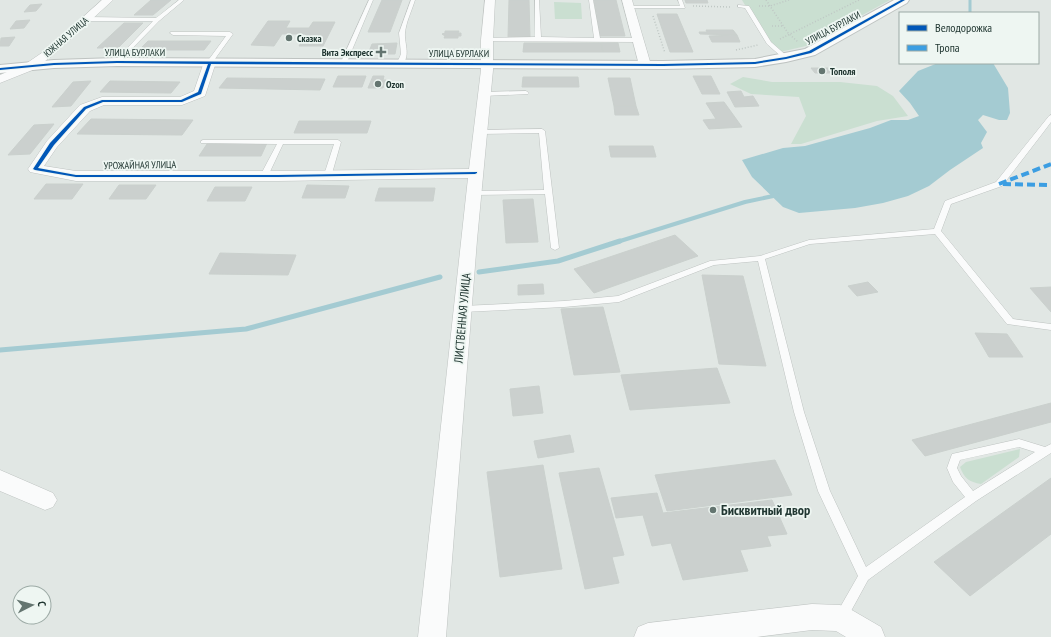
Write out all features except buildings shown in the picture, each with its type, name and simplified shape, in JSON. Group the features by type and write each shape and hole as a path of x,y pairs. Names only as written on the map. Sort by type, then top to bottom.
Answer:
{"street":[{"name":"ЮЖНАЯ УЛИЦА","path":"0,79 31,66 50,52 108,0"},
{"name":"ЛИСТВЕННАЯ УЛИЦА","path":"432,637 480,132 490,0"},
{"name":"УЛИЦА БУРЛАКИ","path":"0,69 54,64 117,62 344,62 645,65 728,64 755,62 786,58 810,52 903,0"},
{"path":"628,3 645,65"},
{"name":"УРОЖАЙНАЯ УЛИЦА","path":"210,62 200,93 182,101 102,101 84,108 52,144 35,169 76,176 264,176 476,173"},
{"path":"0,480 45,500"},
{"path":"648,637 812,617 840,618 870,637"}],"lane":[{"path":"117,62 157,20 182,0"},
{"path":"344,62 371,0"},
{"path":"400,63 404,54 402,33 413,0"},
{"path":"537,0 538,39"},
{"path":"591,0 597,40"},
{"path":"628,3 651,7 682,6 680,0"},
{"path":"740,6 747,7 769,43 786,58"},
{"path":"86,19 157,20"},
{"path":"173,33 230,34 210,62"},
{"path":"487,40 637,40"},
{"path":"483,94 526,93"},
{"path":"937,231 948,202 999,184 1051,118"},
{"path":"480,132 542,131 555,248"},
{"path":"203,142 338,142 328,175"},
{"path":"264,176 281,142"},
{"path":"473,193 548,192"},
{"path":"463,309 564,304 619,299 713,263 761,258 809,242 937,231"},
{"path":"937,231 1010,322 1051,327"},
{"path":"761,258 799,412 824,491 864,576"},
{"path":"972,498 957,479 952,468 956,458 1019,442 1048,449"},
{"path":"840,618 864,576 972,498 1048,449"}],"path":[{"path":"682,6 770,6 789,0"},
{"path":"790,35 858,0"},
{"path":"651,7 666,57"}],"green space":[{"path":"742,0 890,0 806,46 780,52 769,46"},
{"path":"554,2 581,3 582,19 555,19"},
{"path":"743,77 772,82 840,82 877,86 893,96 908,116 877,121 801,144 791,144 806,116 799,97 751,94 730,84"},
{"path":"1020,449 1019,457 981,484 968,479 963,474 960,467 966,462"}],"water":[{"path":"936,64 994,64 1008,88 1010,113 1007,120 999,120 983,115 978,120 987,132 981,143 983,148 929,186 908,196 883,203 855,208 799,213 783,207 752,177 742,160 783,148 805,146 870,128 891,120 908,120 919,116 899,91 918,71"}],"waterway":[{"path":"970,0 970,12"},
{"path":"617,242 745,202 778,195"},
{"path":"479,272 558,261 620,241"},
{"path":"0,350 246,329 440,277"}],"marked path":[{"path":"999,184 1051,164"},
{"path":"1003,184 1051,185"}],"cycle path":[{"path":"0,69 54,64 117,62 663,65 755,63 810,52 903,0"},
{"path":"210,62 200,93 182,101 102,101 85,108 52,144 35,169 76,176 278,176 475,173"}],"place":[{"name":"Сказка","path":"289,38"},
{"name":"Вита Экспресс","path":"381,52"},
{"name":"Тополя","path":"822,71"},
{"name":"Ozon","path":"378,84"},
{"name":"Бисквитный двор","path":"713,510"}]}
